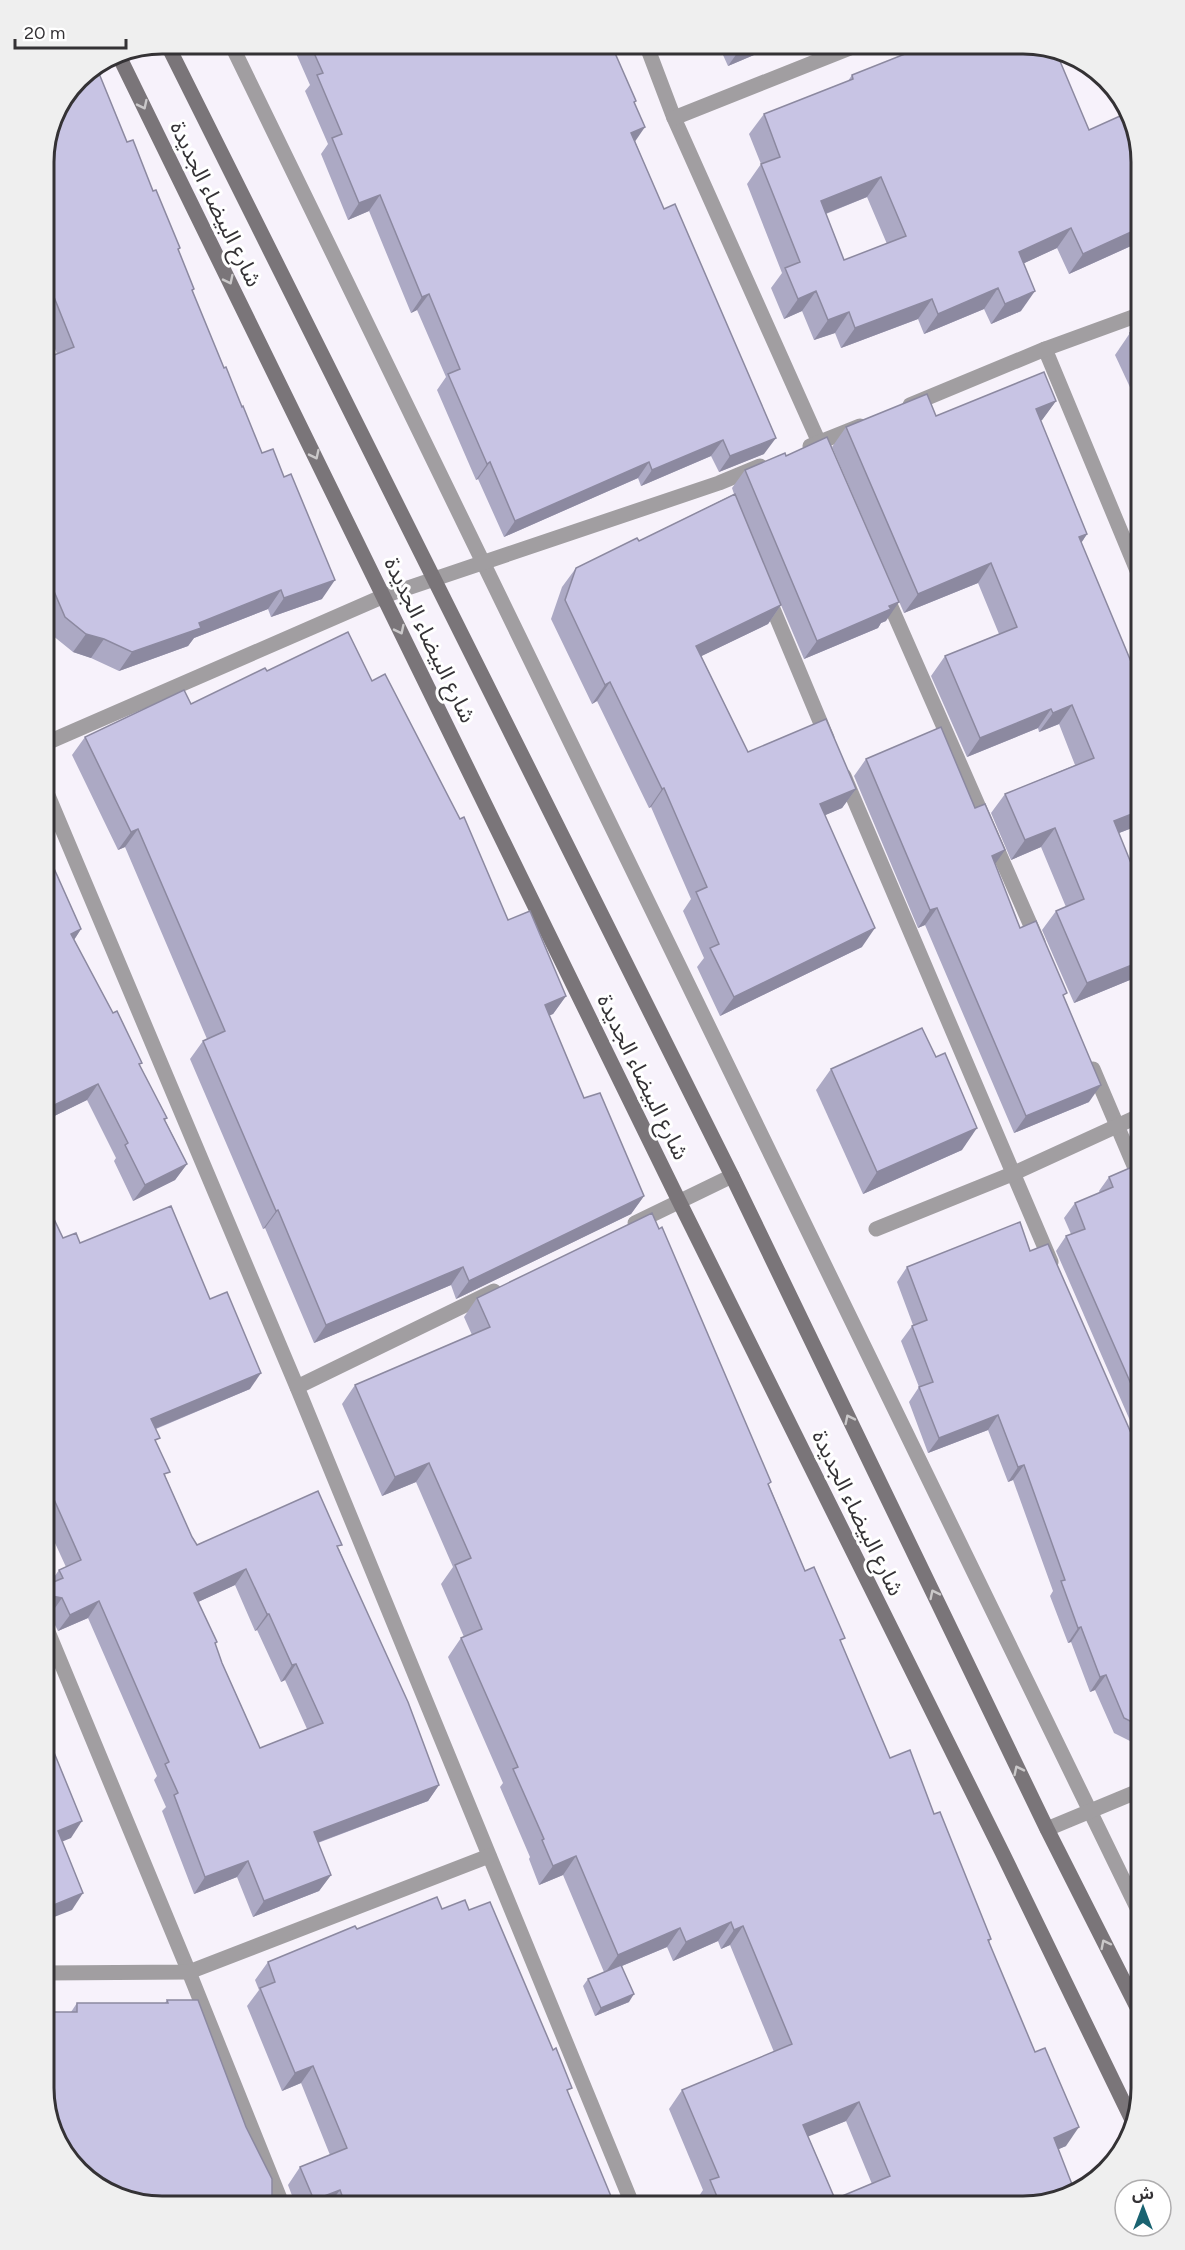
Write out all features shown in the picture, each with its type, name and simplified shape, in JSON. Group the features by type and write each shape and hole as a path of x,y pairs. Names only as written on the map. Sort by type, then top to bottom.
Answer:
{"street":[{"name":"شارع البيضاء الجديدة","path":"172,54 732,1176 1047,1828 1131,1993"},
{"path":"236,54 1131,1893"},
{"path":"650,54 674,118 834,475"},
{"path":"674,118 835,54"},
{"name":"شارع البيضاء الجديدة","path":"122,62 1128,2112"},
{"path":"895,411 1045,349 1131,318"},
{"path":"1045,349 1131,554"},
{"path":"797,451 873,420"},
{"path":"54,740 384,596 722,488 775,460"},
{"path":"761,582 1058,1280"},
{"path":"881,583 1042,952"},
{"path":"54,810 297,1387 629,2196"},
{"path":"1089,1060 1131,1156"},
{"path":"876,1229 1012,1173 1131,1120"},
{"path":"626,1227 732,1176"},
{"path":"297,1387 509,1284"},
{"path":"54,1646 279,2196"},
{"path":"1047,1828 1131,1795"},
{"path":"54,1973 189,1972 489,1856"}],"building":[{"path":"314,54 615,54 645,127 631,133 664,209 675,204 776,438 730,456 723,440 652,470 649,462 515,521 490,462 487,464 448,374 460,369 429,294 422,297 380,195 359,203 332,138 342,134 317,75 323,73"},
{"path":"905,54 1030,54 1060,60 1089,130 1121,116 1123,120 1131,155 1131,232 1083,254 1071,228 1019,252 1035,291 1005,304 998,288 938,314 932,299 855,328 849,312 828,320 816,291 798,299 785,268 800,262 761,164 780,157 764,114 853,79 852,75","holes":["881,177 906,236 844,260 821,201"]},
{"path":"99,74 127,142 133,140 153,191 156,190 180,248 178,249 194,289 192,290 262,453 273,449 284,477 291,474 335,580 284,598 281,590 199,623 201,628 132,652 104,639 86,634 65,617 54,591 54,355 74,347 54,297 54,155 65,114 76,96"},
{"path":"1044,372 1056,401 1036,409 1087,534 1079,537 1131,662 1131,814 1114,821 1131,863 1131,965 1087,983 1056,911 1084,899 1055,828 1025,840 1005,794 1094,758 1072,705 1053,713 1051,709 980,738 945,656 1017,627 991,563 918,594 846,427 927,394 936,416"},
{"path":"827,437 899,602 889,606 891,609 817,641 745,470 785,453 786,456"},
{"path":"735,494 781,605 696,646 748,752 826,719 856,789 820,804 875,928 734,997 710,948 719,944 696,892 707,887 664,788 662,789 610,682 605,685 565,600 576,568 637,538 639,541"},
{"path":"348,632 372,681 385,674 460,819 464,817 508,920 530,911 566,996 545,1005 584,1098 600,1093 644,1196 469,1281 463,1267 326,1325 203,1041 225,1031 138,829 131,832 85,737 184,690 191,704 265,668 267,671"},
{"path":"941,727 975,808 985,804 1005,850 992,856 1020,928 1036,921 1067,993 1063,995 1101,1085 1026,1116 937,908 930,910 866,759"},
{"path":"54,868 81,929 71,934 113,1013 117,1011 142,1063 139,1064 167,1118 164,1119 187,1164 145,1185 125,1145 128,1143 98,1084 54,1105"},
{"path":"922,1028 936,1057 945,1053 977,1128 877,1172 831,1069"},
{"path":"1131,1167 1131,1384 1066,1236 1085,1229 1075,1203 1113,1187 1109,1177"},
{"path":"171,1206 210,1299 227,1292 261,1373 151,1419 160,1438 155,1440 170,1472 164,1474 192,1537 197,1545 318,1491 342,1545 337,1546 408,1702 439,1785 314,1832 331,1875 264,1901 248,1861 205,1877 174,1795 178,1793 165,1764 169,1762 99,1601 70,1615 62,1598 54,1596 54,1582 63,1578 59,1570 81,1560 54,1499 54,1219 63,1238 76,1233 80,1243","holes":["246,1569 292,1665 296,1664 323,1723 260,1748 222,1663 215,1643 217,1642 194,1593"]},
{"path":"652,1213 659,1229 662,1227 771,1482 768,1484 805,1571 814,1567 845,1638 840,1640 890,1758 910,1750 934,1814 940,1812 991,1939 988,1940 1035,2052 1045,2048 1079,2127 1054,2138 1072,2184 1030,2196 842,2196 890,2176 859,2102 803,2125 834,2196 717,2196 710,2180 719,2177 682,2090 792,2044 743,1926 734,1930 731,1922 686,1942 680,1928 618,1955 576,1856 553,1866 542,1840 544,1839 513,1769 518,1767 461,1638 482,1629 455,1565 471,1558 429,1463 395,1477 355,1385 490,1327 477,1298"},
{"path":"1020,1222 1030,1251 1048,1244 1131,1433 1131,1722 1124,1718 1106,1675 1100,1677 1081,1627 1078,1628 1061,1581 1065,1580 1024,1465 1018,1467 998,1415 939,1438 919,1387 933,1382 912,1326 927,1320 907,1267"},
{"path":"54,1752 82,1821 58,1831 83,1893 54,1905"},
{"path":"437,1897 442,1909 465,1900 469,1910 490,1902 553,2050 556,2048 572,2088 567,2090 611,2196 342,2196 340,2190 324,2196 312,2196 300,2167 347,2148 313,2066 295,2073 260,1988 275,1982 268,1962 355,1926 357,1929"},
{"path":"621,1965 634,1994 601,2008 588,1979"},
{"path":"167,2000 198,2000 246,2127 272,2179 272,2196 141,2194 120,2188 96,2174 76,2154 68,2142 62,2130 54,2095 54,2012 77,2012 77,2003 168,2003"}]}
